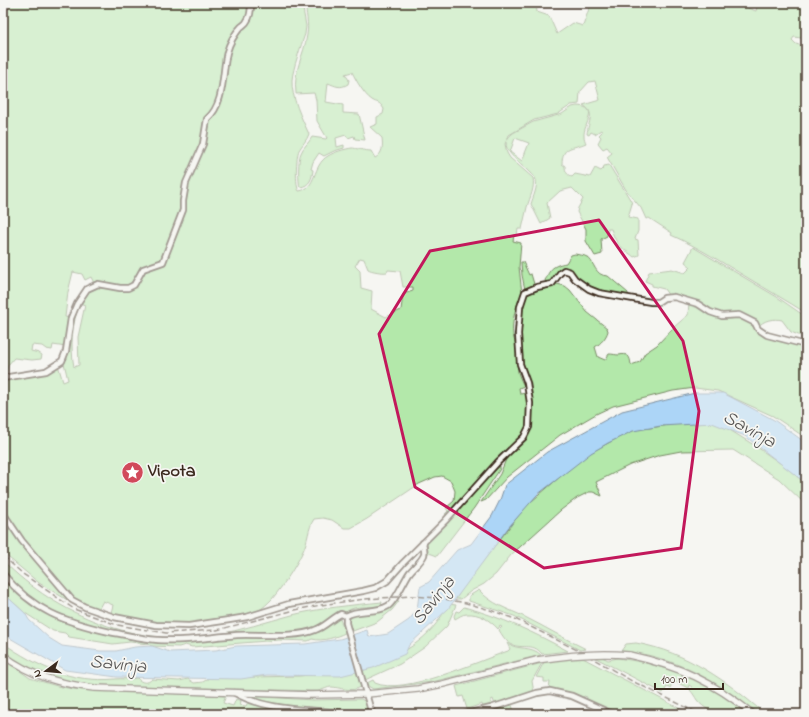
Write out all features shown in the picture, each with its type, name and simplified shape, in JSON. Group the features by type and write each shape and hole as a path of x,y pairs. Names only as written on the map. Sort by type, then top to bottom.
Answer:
{"main road":[{"path":"3,655 14,664 36,675 54,682 74,686 94,688 310,695 367,694 418,689 537,660 567,655 598,653 629,655 663,664 703,680 735,700 753,714"}],"street":[{"path":"3,378 46,371 62,361 66,351 71,318 77,304 88,289 98,284 128,288 134,285 143,269 163,262 183,210 186,183 203,144 207,119 213,114 219,97 228,51 235,35 247,22 250,15 251,3"},
{"path":"3,513 22,542 72,600 85,607 114,617 156,625 189,626 246,617 289,604 363,592 375,588 387,581 445,521 498,462 524,437 529,427 530,403 527,383 520,364 518,334 520,307 525,292 536,287 552,284 560,272 564,270 570,272 575,279 589,289 599,293 650,302 658,302 664,298 674,297 687,300 698,304 710,312 722,316 739,315 754,323 758,329 767,335 806,345"},
{"path":"346,616 352,612 376,610 388,606 410,572 420,562 424,554 423,543"},
{"path":"3,574 23,595 33,603 52,614 80,625 126,636 158,640 195,640 236,636 306,633 315,630 338,615 341,614 346,616"},
{"path":"346,616 346,623 371,711 374,714"},
{"path":"466,714 491,708 537,693 550,691 572,696 612,714"},
{"path":"234,692 245,699 286,709 348,714"}],"highlighted area":[{"path":"599,220 683,341 699,411 681,548 544,568 415,487 379,334 430,251"}],"green space":[{"path":"3,3 302,3 306,26 294,69 292,87 303,122 309,134 298,154 296,178 299,191 309,186 319,165 333,153 352,148 371,151 375,158 378,156 382,150 382,138 370,127 377,124 377,117 383,114 384,109 379,103 366,95 352,72 345,74 349,80 348,84 345,86 338,86 328,83 326,102 343,105 343,113 359,114 365,140 355,139 354,136 348,138 346,135 336,138 337,147 344,145 344,148 324,156 319,153 313,162 311,169 313,170 313,173 310,181 306,185 300,187 299,165 302,151 312,137 327,138 317,121 316,100 314,93 296,94 295,85 297,70 306,43 308,31 305,3 536,3 537,12 549,16 557,34 573,23 583,26 591,3 748,3 748,8 756,11 758,3 806,3 806,43 801,38 794,37 792,40 796,44 806,47 806,313 710,255 671,235 672,233 649,218 646,219 641,208 626,190 607,157 612,153 607,147 603,149 598,143 601,137 599,135 602,132 601,130 595,134 591,132 589,135 587,134 590,115 587,108 583,105 600,100 595,81 589,82 580,92 579,104 571,105 558,114 534,120 509,135 505,144 510,158 533,178 533,189 522,229 518,229 517,235 514,235 513,241 521,243 519,267 522,294 514,314 513,330 518,351 518,373 524,386 519,388 520,394 527,393 528,419 524,434 446,515 445,514 448,511 446,508 454,501 455,491 451,481 442,476 435,477 419,484 351,528 344,528 332,520 323,518 314,519 310,526 305,547 293,569 272,599 258,611 220,621 161,624 135,620 111,613 113,605 103,601 98,610 87,607 73,599 36,558 3,511 3,379 46,372 58,365 63,382 68,380 64,363 67,359 66,354 71,326 81,299 93,285 100,286 101,289 103,287 123,288 128,287 143,268 128,286 122,287 93,283 91,277 85,280 82,274 73,272 68,292 65,317 70,318 70,320 67,321 69,322 66,347 53,345 52,350 46,349 42,346 32,345 31,351 42,355 41,359 32,360 14,358 8,365 6,376 3,376","holes":["360,258 364,259 368,269 383,272 387,272 388,270 400,271 403,287 413,287 413,291 403,294 401,310 386,317 371,309 372,291 361,288 360,271 355,266","80,303 85,305 78,337 79,365 74,367 72,335 75,318"]},
{"path":"577,106 588,109 589,117 584,131 586,143 566,151 562,158 562,164 565,166 568,174 572,177 575,174 590,177 595,168 601,171 604,166 609,165 631,201 632,204 628,217 638,219 638,231 635,239 638,240 639,255 634,257 622,248 615,240 611,229 608,229 607,236 601,239 602,254 595,256 586,241 586,229 577,212 583,199 572,188 560,191 547,203 550,218 541,224 531,204 536,189 536,180 533,175 509,152 506,146 507,139 513,133 533,122 562,114 572,107","holes":["515,138 529,143 522,161 510,152"]},
{"path":"693,247 777,297 806,317 806,338 791,332 782,320 769,320 758,327 743,314 732,315 713,311 700,302 673,293 672,294 674,295 669,296 664,289 652,286 652,284 645,281 649,272 672,269 685,273 691,267 685,262"},
{"path":"571,255 583,255 590,259 600,274 608,276 628,293 628,295 607,295 592,289 573,273 561,271 551,281 546,283 545,280 551,269 566,263"},
{"path":"521,262 523,262 529,275 531,274 534,284 525,290 522,275"},
{"path":"553,283 565,286 570,290 587,312 607,328 608,331 605,338 595,347 598,357 605,360 609,354 625,354 629,357 631,365 640,362 645,353 657,345 688,315 689,302 713,314 740,317 748,321 758,333 771,339 806,348 806,438 773,416 718,391 695,388 673,391 613,406 596,414 560,435 507,477 486,500 481,502 500,474 507,457 530,427 532,416 532,396 521,373 517,334 520,312 526,294 536,288 537,290 544,288 545,286"},
{"path":"684,423 714,423 725,427 757,447 787,468 806,484 806,505 779,479 733,450 681,451 660,455 630,465 596,482 602,496 589,492 577,498 561,510 511,555 496,574 461,599 456,599 463,587 525,507 584,456 635,430"},
{"path":"500,466 500,469 474,508 437,556 428,553 427,544 430,539"},
{"path":"3,515 80,607 39,583 3,553"},
{"path":"3,561 25,581 48,598 74,612 101,624 129,632 157,637 186,638 215,635 292,615 337,607 382,602 381,605 358,607 346,612 338,611 324,624 303,632 199,639 158,639 88,627 51,613 24,594 3,572"},
{"path":"3,576 48,613 139,639 304,635 338,618 340,619 345,633 321,640 279,640 192,647 185,645 179,647 152,646 148,644 130,642 113,644 69,637 65,633 53,631 25,613 3,593"},
{"path":"479,590 494,603 525,617 586,649 580,650 514,616 469,601 469,596"},
{"path":"394,601 399,601 392,610 377,622 350,632 348,624 352,616 355,614 377,611"},
{"path":"448,604 456,605 447,626 425,647 400,664 365,680 362,671 401,653 423,638 433,628"},
{"path":"464,607 518,626 568,651 542,654 534,648 513,645 509,643 501,634 499,630 502,627 500,626 498,629 488,620 480,616 465,614 455,619 454,616 456,611 459,612"},
{"path":"3,643 16,652 56,672 70,676 99,680 137,678 140,681 149,682 152,679 179,681 188,679 194,683 203,682 209,678 300,676 356,670 361,687 349,690 331,687 318,691 81,684 59,680 36,672 3,652"},
{"path":"507,643 516,647 533,650 541,655 432,682 373,689 368,686 367,683 373,680 375,683 388,686 403,685 441,676 508,651 510,649"},
{"path":"636,643 655,647 689,661 721,679 765,714 759,714 712,681 695,672 659,658 621,651 626,644"},
{"path":"581,657 690,714 614,714 586,701 587,697 584,696 581,700 549,689 550,682 544,682 544,678 536,677 544,662"},
{"path":"594,657 602,657 608,660 618,658 642,662 684,674 715,690 750,714 729,714 715,712 708,709 697,700 690,690 692,687 689,685 688,688 673,682 670,688 667,687 663,693"},
{"path":"3,659 30,678 73,689 226,696 223,703 233,706 236,699 241,701 240,705 246,706 248,702 290,711 328,714 3,714"},
{"path":"542,663 532,681 534,693 495,705 493,699 491,700 492,706 483,709 482,704 467,709 463,696 459,697 456,686"},
{"path":"247,696 313,700 361,699 366,702 367,709 366,713 360,714 286,708 269,702 247,698"},
{"path":"511,703 514,711 503,714 472,714"}],"water":[{"name":"Savinja","path":"695,393 723,393 774,420 806,443 806,485 803,481 745,436 712,423 661,426 633,431 591,453 537,495 508,528 448,609 409,645 405,654 373,668 340,676 267,675 241,679 117,677 65,670 3,634 3,593 49,638 62,646 100,651 116,651 135,647 152,646 170,652 216,650 236,646 305,644 340,639 367,630 369,637 388,634 409,620 417,610 420,587 429,582 457,550 471,544 492,516 505,485 547,452 622,411"}],"railway":[{"path":"3,556 23,574 74,609 117,625 166,633 217,630 295,610 365,599 412,596 439,598 466,603 515,619 583,653 632,681 700,714"}],"place":[{"name":"Vipota","path":"132,472"}]}
